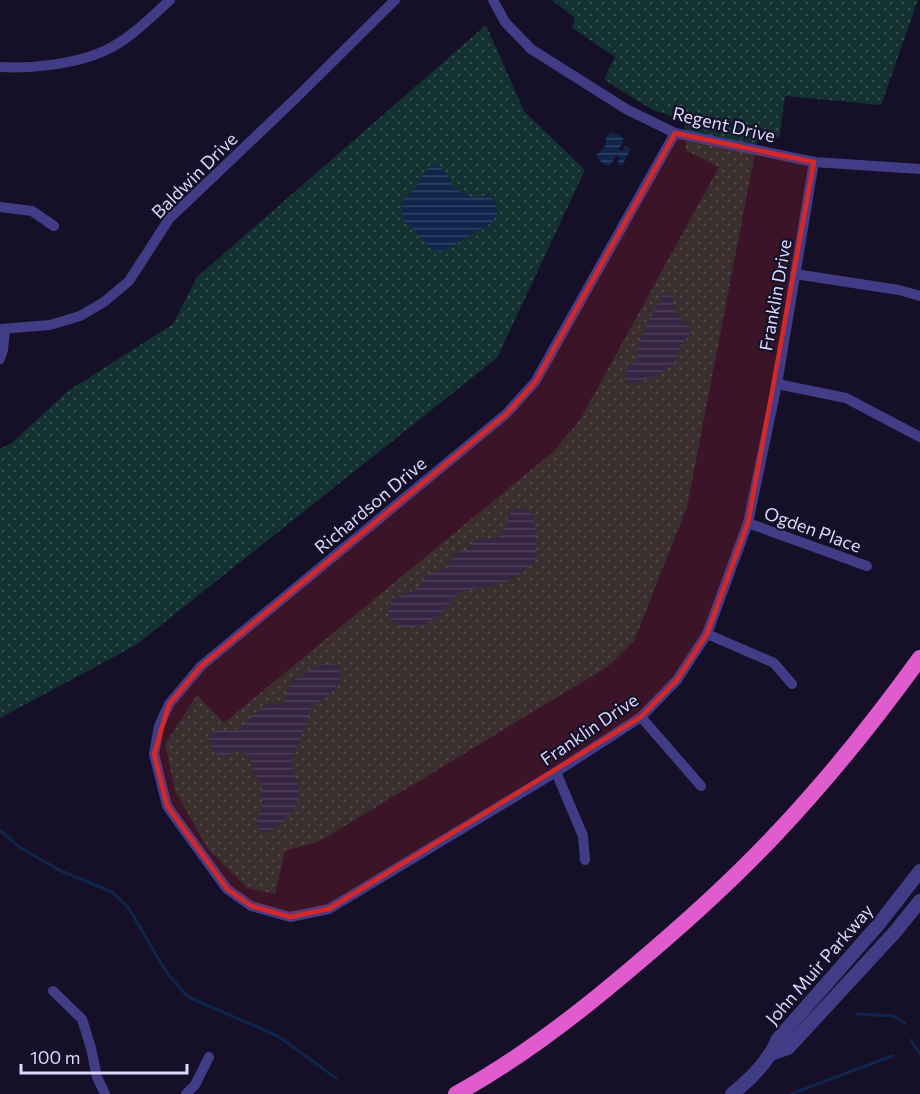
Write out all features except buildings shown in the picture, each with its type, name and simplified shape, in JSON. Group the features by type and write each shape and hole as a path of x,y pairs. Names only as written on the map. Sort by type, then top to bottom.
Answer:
{"highway":[{"path":"456,1094 532,1047 598,998 688,920 777,833 828,775 920,658"}],"street":[{"path":"0,67 18,68 69,62 105,51 137,30 170,0"},
{"name":"Baldwin Drive","path":"3,330 50,325 80,316 104,303 129,282 169,219 395,0"},
{"name":"Regent Drive","path":"493,0 506,22 531,49 626,109 675,133 814,162 920,168"},
{"name":"Richardson Drive","path":"227,889 167,806 154,754 159,726 169,704 201,666 506,414 535,382 675,133"},
{"name":"Franklin Drive","path":"227,889 251,906 290,916 330,909 556,772 641,717 677,680 707,634 748,523 777,384 814,162"},
{"path":"0,207 32,211 54,226"},
{"path":"795,274 899,290 920,296"},
{"path":"0,359 3,350 3,330"},
{"path":"777,384 846,398 920,436"},
{"name":"Ogden Place","path":"748,523 867,566"},
{"path":"707,634 774,663 792,684"},
{"path":"641,717 702,786"},
{"path":"556,772 583,836 585,860"},
{"name":"John Muir Parkway","path":"771,1054 778,1039 878,925 920,871"},
{"name":"John Muir Parkway","path":"771,1054 788,1048 793,1043 896,932 920,901"},
{"path":"53,991 82,1019 97,1077 105,1094"},
{"path":"732,1094 743,1086 771,1054"},
{"path":"186,1094 195,1085 209,1057"}],"highlighted area":[{"path":"675,133 814,162 748,523 707,634 677,680 641,717 329,909 290,917 251,906 227,889 167,806 154,754 169,704 201,666 506,414 535,382"}],"green space":[{"path":"552,0 918,0 881,105 785,96 779,138 758,137 687,507 634,641 607,667 320,841 285,851 275,894 247,888 208,849 175,791 165,744 197,695 224,723 554,451 580,420 719,167 686,150 684,120 653,110 604,80 615,57 572,28 575,18"},
{"path":"486,25 524,111 585,170 497,358 136,645 0,718 0,449 13,442 68,391 173,324 197,277"}],"water":[{"path":"611,133 623,138 619,149 622,151 625,146 631,148 622,166 617,164 620,158 616,156 609,166 603,164 597,157 605,145 606,137"},
{"path":"435,165 443,169 457,190 465,195 479,197 488,194 497,212 489,225 440,252 429,247 404,222 402,215 402,204 405,198 417,186 429,166"},
{"path":"666,293 671,297 676,313 690,328 690,333 680,346 676,359 667,369 647,380 628,383 624,377 629,366 637,359 638,347 647,324"},
{"path":"523,508 532,515 536,533 535,558 528,568 503,583 460,593 439,615 419,626 404,627 390,619 388,611 393,601 417,588 429,574 446,569 456,553 465,550 477,540 501,537 510,515 517,509"},
{"path":"325,664 333,664 339,668 340,679 333,691 311,708 307,724 292,757 298,785 297,803 284,821 270,831 264,832 259,830 256,823 262,809 262,800 259,797 261,784 253,774 249,757 240,751 227,755 218,754 211,746 208,735 214,730 237,729 263,707 283,703 288,689 295,680 304,673"}],"waterway":[{"path":"0,830 19,847 59,870 112,892 128,907 167,973 188,997 278,1036 336,1078"},
{"path":"857,1014 893,1016 905,1023"},
{"path":"911,1040 920,1054"},
{"path":"791,1094 892,1056"}]}
